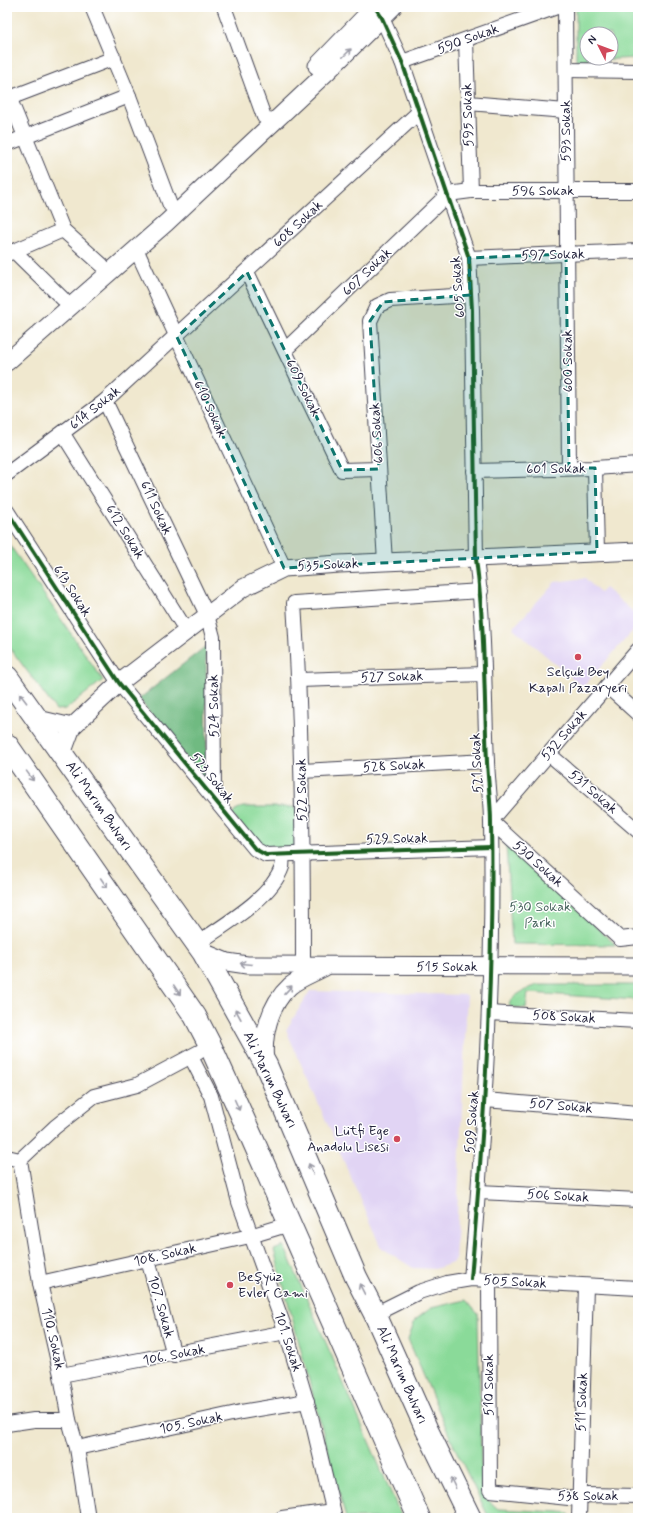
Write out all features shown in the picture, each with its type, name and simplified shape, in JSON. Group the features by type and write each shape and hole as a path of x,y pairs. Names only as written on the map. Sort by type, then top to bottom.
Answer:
{"main road":[{"name":"Ali Marım Bulvarı","path":"7,678 38,719 200,948 266,1065 356,1277 375,1314 426,1428 470,1518"},
{"path":"7,745 30,776 195,1016 210,1045 290,1224 419,1518"}],"street":[{"path":"92,7 129,96 170,205"},
{"path":"224,7 264,117"},
{"name":"590 Sokak","path":"402,62 556,7"},
{"name":"593 Sokak","path":"565,7 567,191 566,254"},
{"path":"7,347 170,205 322,62 381,10"},
{"path":"7,362 136,249 323,77 381,10"},
{"name":"605 Sokak","path":"381,10 402,62 469,258 476,559"},
{"name":"595 Sokak","path":"466,40 471,191"},
{"path":"102,265 62,230 26,137 8,96 114,58"},
{"path":"566,70 638,71"},
{"path":"7,144 129,96"},
{"path":"468,103 566,112"},
{"name":"608 Sokak","path":"177,337 419,112"},
{"name":"596 Sokak","path":"448,194 471,191 638,191"},
{"name":"607 Sokak","path":"285,350 448,194"},
{"path":"62,230 11,253 63,299"},
{"name":"610 Sokak","path":"136,249 284,568"},
{"name":"597 Sokak","path":"469,258 638,251"},
{"name":"600 Sokak","path":"566,254 569,468"},
{"name":"609 Sokak","path":"247,272 342,470 379,469"},
{"name":"606 Sokak","path":"385,562 370,321 378,306 383,302 402,298 470,295"},
{"name":"614 Sokak","path":"7,474 63,434 105,401 177,337"},
{"name":"611 Sokak","path":"105,401 207,615"},
{"name":"612 Sokak","path":"63,434 186,630"},
{"name":"601 Sokak","path":"474,471 595,468 638,465"},
{"path":"595,468 597,552"},
{"name":"613 Sokak","path":"7,511 119,683"},
{"name":"535 Sokak","path":"72,727 119,683 186,630 243,588 284,568 308,565 638,551"},
{"name":"521 Sokak","path":"476,559 481,591 487,761 491,821 491,967"},
{"name":"522 Sokak","path":"306,971 302,771 299,680 294,603 481,591"},
{"name":"524 Sokak","path":"207,615 213,638 214,797"},
{"name":"532 Sokak","path":"491,821 638,650"},
{"name":"527 Sokak","path":"299,680 484,674"},
{"name":"523 Sokak","path":"119,683 214,797 255,849 266,855 303,854"},
{"path":"606,686 638,714"},
{"path":"38,719 72,727 62,754"},
{"name":"531 Sokak","path":"549,754 638,831"},
{"name":"528 Sokak","path":"302,771 487,761"},
{"name":"530 Sokak","path":"491,821 620,939 638,937"},
{"name":"529 Sokak","path":"303,854 491,847"},
{"path":"200,948 251,905 273,884 282,866 282,855"},
{"name":"515 Sokak","path":"200,948 227,962 306,971 327,966 638,966"},
{"name":"509 Sokak","path":"472,1279 485,1100 491,967"},
{"name":"515 Sokak","path":"266,1065 264,1043 270,1016 290,987 306,971"},
{"name":"508 Sokak","path":"489,1013 638,1021"},
{"path":"14,1159 94,1096 137,1084 191,1057 210,1045"},
{"name":"101. Sokak","path":"191,1057 211,1096 239,1202 250,1236 286,1332 307,1401 334,1514"},
{"name":"507 Sokak","path":"485,1100 638,1113"},
{"name":"110. Sokak","path":"14,1159 61,1375 69,1420 77,1448 88,1518"},
{"name":"506 Sokak","path":"479,1192 638,1200"},
{"name":"108. Sokak","path":"40,1283 250,1236 290,1224"},
{"name":"107. Sokak","path":"148,1260 174,1355"},
{"name":"505 Sokak","path":"375,1314 419,1292 447,1283 472,1279 638,1288"},
{"name":"510 Sokak","path":"489,1280 490,1490"},
{"name":"511 Sokak","path":"579,1518 578,1499 586,1286"},
{"name":"106. Sokak","path":"61,1375 174,1355 286,1332"},
{"name":"105. Sokak","path":"77,1448 241,1412 307,1401"},
{"path":"7,1424 34,1420 69,1420"},
{"name":"538 Sokak","path":"490,1490 578,1499 588,1495 638,1496"},
{"path":"282,1518 334,1514"}],"highlighted area":[{"path":"566,254 569,468 595,468 597,552 284,568 177,337 247,272 342,470 379,469 370,321 383,302 470,295 469,258"}],"shaded area":[{"name":"Selçuk Bey Kapalı Pazaryeri","path":"585,578 600,593 605,588 636,614 637,626 583,687 513,628 555,582"},
{"name":"Lütfi Ege Anadolu Lisesi","path":"310,991 467,995 455,1262 435,1269 413,1268 382,1248 286,1030"}],"green space":[{"path":"576,7 638,7 638,58 619,59 619,26 579,26 579,61 576,61"},
{"path":"7,541 103,680 66,709 56,710 7,644"},
{"path":"206,646 207,778 201,778 139,699"},
{"path":"243,807 297,807 296,852 265,852 232,815 237,809"},
{"name":"530 Sokak Parkı","path":"506,845 616,945 512,944"},
{"path":"538,985 638,985 638,1000 528,993 526,1008 511,1007 509,1005 510,1001 517,995"},
{"path":"284,1246 402,1518 346,1518 274,1250"},
{"path":"466,1300 478,1314 481,1464 488,1500 498,1509 569,1513 570,1518 489,1518 453,1444 408,1339 415,1320 431,1308"}],"cycle path":[{"path":"375,7 382,18 402,62 469,258 472,310 476,559 483,635 487,762 491,815 492,880 487,1051 471,1279"},
{"path":"7,511 119,683 255,849 266,855 491,847"}],"place":[{"name":"Selçuk Bey Kapalı Pazaryeri","path":"578,657"},
{"name":"Lütfi Ege Anadolu Lisesi","path":"397,1139"},
{"name":"Beşyüz Evler Cami","path":"230,1285"}]}
